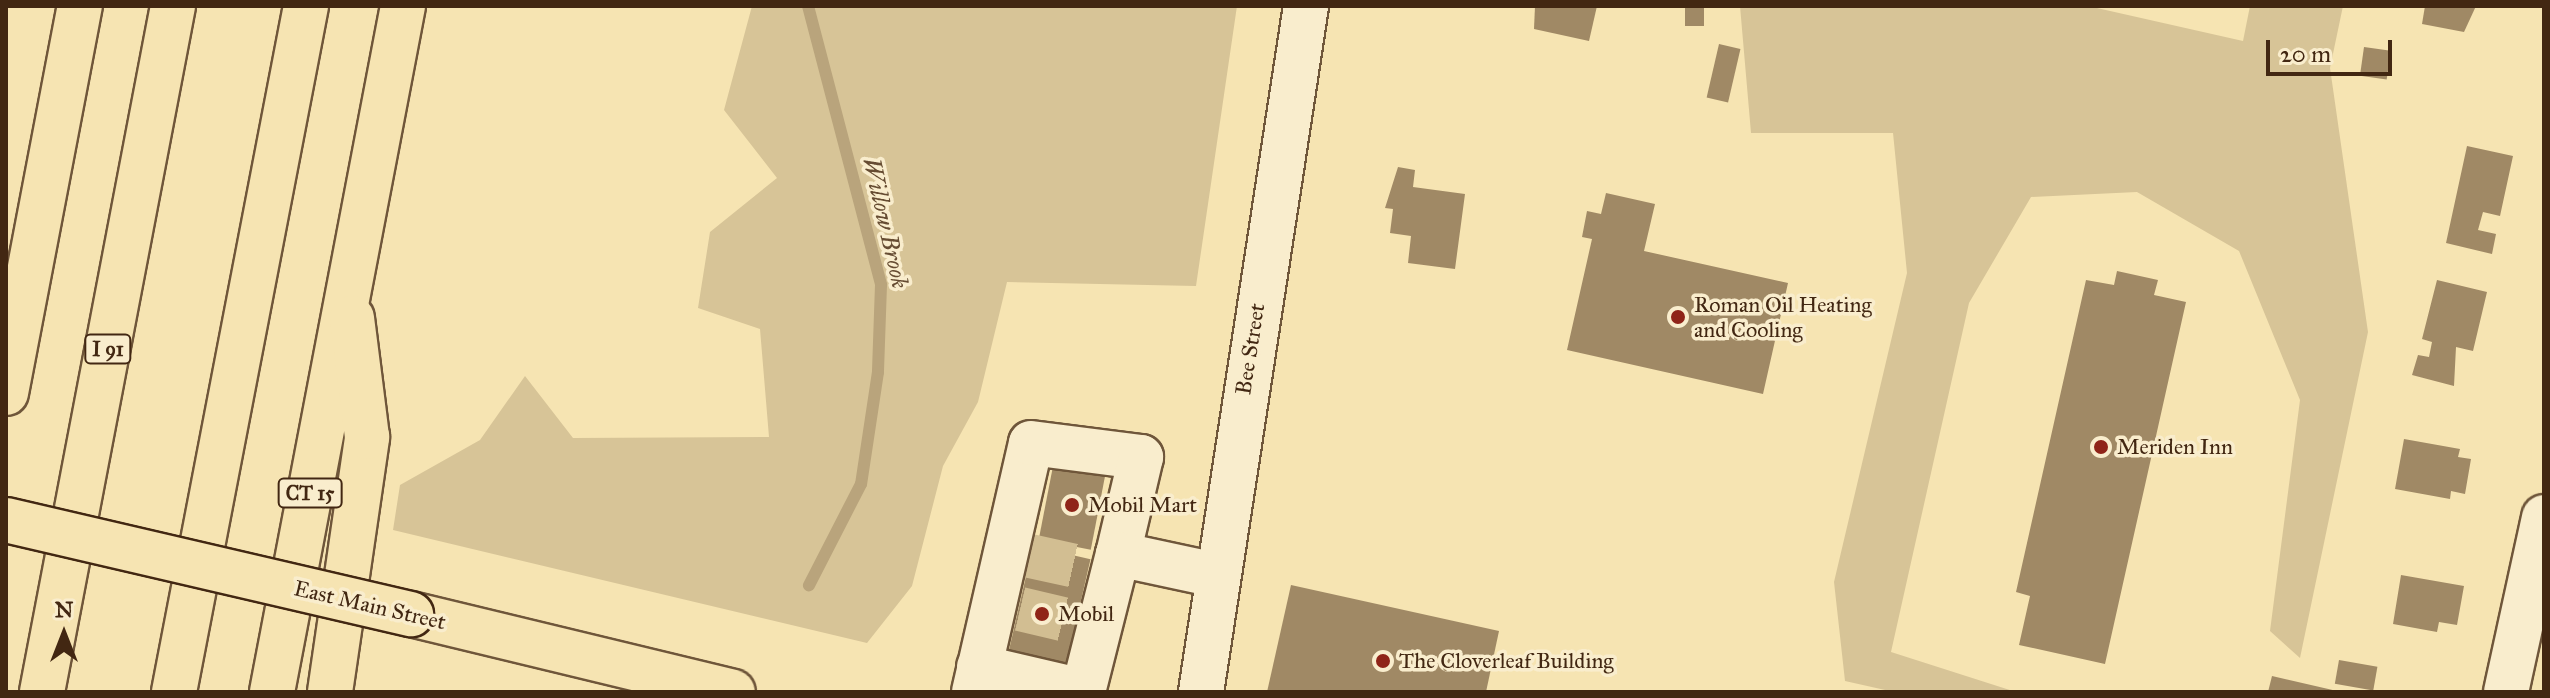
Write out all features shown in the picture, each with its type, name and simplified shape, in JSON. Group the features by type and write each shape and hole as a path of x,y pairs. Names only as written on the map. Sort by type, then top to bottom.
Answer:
{"main road":[{"path":"6,393 80,6"},
{"name":"I 91","path":"42,692 173,6"},
{"path":"174,692 306,6"},
{"name":"CT 15","path":"272,692 403,6"},
{"path":"330,692 367,437 348,295"},
{"name":"East Main Street","path":"6,520 733,692"}],"street":[{"name":"Bee Street","path":"1201,692 1216,575 1306,6"},
{"path":"1031,443 1141,457 1106,566 1089,625 1083,692 976,679 1007,606 1018,553 1031,443"},
{"path":"2506,692 2544,517"},
{"path":"1106,566 1216,575"}],"shaded area":[{"path":"752,6 1237,6 1196,286 1007,282 978,402 943,466 912,586 867,643 393,530 400,485 480,440 525,376 573,438 769,437 760,329 698,308 710,232 777,178 724,110"},
{"path":"1740,6 2088,6 2243,41 2250,6 2343,6 2330,68 2368,332 2300,658 2270,631 2300,400 2239,251 2137,192 2031,197 1969,303 1891,652 2016,692 1894,692 1845,681 1834,582 1907,273 1893,133 1751,133"}],"building":[{"path":"1535,6 1597,6 1589,41 1534,29"},
{"path":"1685,6 1704,6 1704,26 1685,26"},
{"path":"2425,6 2476,6 2464,32 2422,24"},
{"path":"1719,44 1740,49 1728,103 1707,98"},
{"path":"2364,47 2391,51 2387,79 2360,76"},
{"path":"2467,146 2513,156 2500,216 2483,212 2478,230 2496,234 2492,254 2446,243"},
{"path":"1398,167 1415,170 1413,187 1465,194 1455,269 1408,263 1411,236 1390,233 1393,209 1385,208"},
{"name":"Roman Oil Heating and Cooling","path":"1606,193 1655,204 1644,251 1788,283 1763,394 1567,350 1592,239 1582,237 1587,211 1601,214"},
{"name":"Meriden Inn","path":"2117,271 2158,280 2154,295 2186,302 2105,664 2019,645 2030,596 2016,592 2086,280 2114,285"},
{"path":"2437,280 2487,292 2473,351 2456,347 2454,386 2412,375 2418,355 2429,357 2432,342 2422,339"},
{"path":"2404,439 2460,449 2458,457 2471,459 2465,494 2451,491 2450,499 2395,489"},
{"name":"Mobil Mart","path":"1054,461 1106,471 1091,550 1039,540"},
{"path":"1033,546 1090,559 1064,673 1007,660"},
{"path":"2401,575 2464,586 2457,625 2439,622 2437,632 2393,624"},
{"name":"The Cloverleaf Building","path":"1291,585 1499,631 1486,692 1267,692"},
{"path":"2339,660 2377,667 2373,690 2335,684"},
{"path":"2272,676 2337,691 2268,692"}],"waterway":[{"name":"Willow Brook","path":"808,6 881,285 878,372 861,484 809,585"}],"tunnel":[{"path":"1030,556 1089,569"},
{"path":"1020,609 1079,623"}],"place":[{"name":"Roman Oil Heating and Cooling","path":"1678,317"},
{"name":"Meriden Inn","path":"2101,447"},
{"name":"Mobil Mart","path":"1072,505"},
{"name":"Mobil","path":"1042,614"},
{"name":"The Cloverleaf Building","path":"1383,661"}]}
